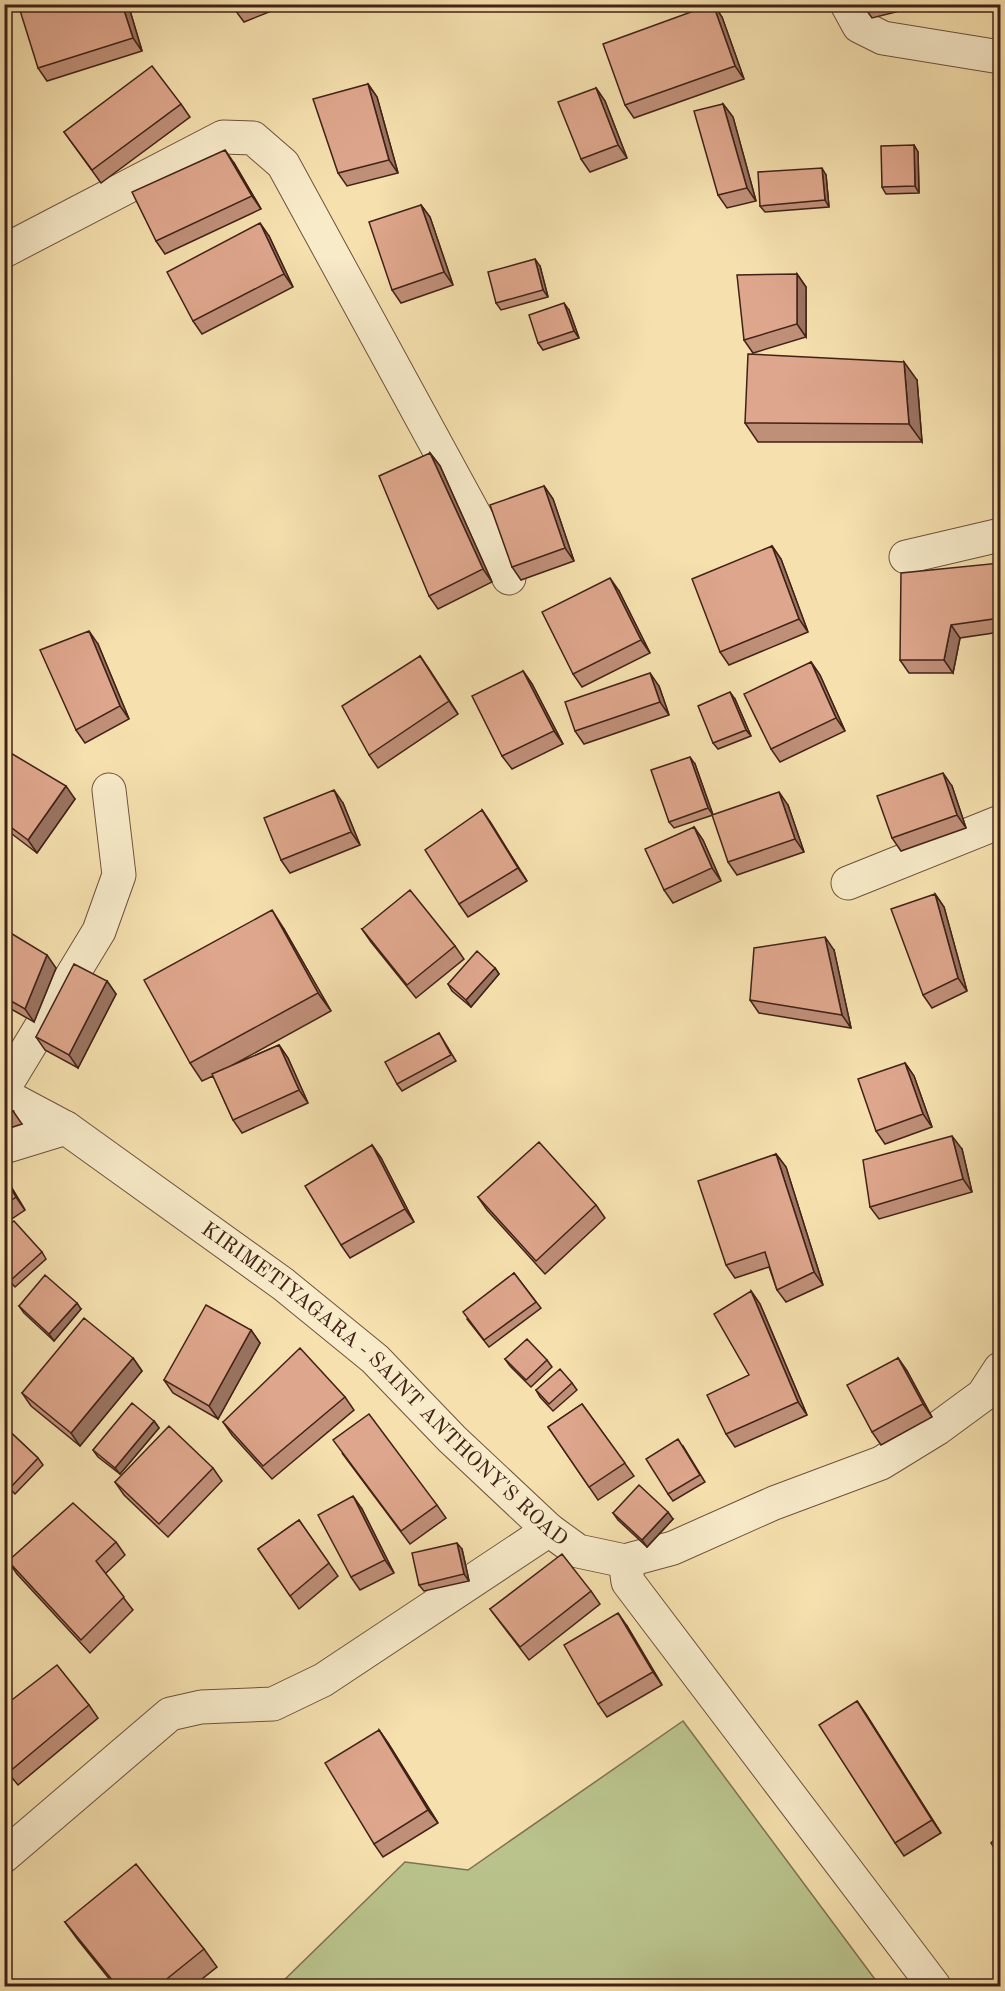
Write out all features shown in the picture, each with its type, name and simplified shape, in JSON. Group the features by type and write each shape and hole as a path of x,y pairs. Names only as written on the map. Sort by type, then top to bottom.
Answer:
{"street":[{"path":"847,4 859,26 883,38 1000,57"},
{"path":"4,251 223,137 253,138 283,164 509,578"},
{"path":"906,557 1000,535"},
{"path":"4,1088 99,931 119,874 109,790"},
{"path":"848,883 1000,822"},
{"name":"KIRIMETIYAGARA - SAINT ANTHONY'S ROAD","path":"4,1095 66,1128 283,1284 375,1359 452,1439 549,1530 578,1551 625,1561 673,1548 774,1503 881,1463 938,1428 983,1395 1000,1369"},
{"path":"4,1147 66,1128"},
{"path":"4,1856 170,1714 201,1707 273,1704 323,1680 549,1530"},
{"path":"625,1561 628,1582 934,1986"}],"green space":[{"path":"683,1721 880,1986 278,1986 405,1862 468,1870"}],"building":[{"path":"18,4 122,4 133,38 38,68"},
{"path":"233,4 247,4 235,10"},
{"path":"713,4 735,66 625,105 603,44"},
{"path":"866,4 896,4 867,11"},
{"path":"152,66 181,104 92,170 64,132"},
{"path":"368,84 389,160 338,173 313,99"},
{"path":"596,88 618,145 581,159 558,102"},
{"path":"723,104 747,188 718,195 694,111"},
{"path":"914,145 915,186 882,187 881,146"},
{"path":"225,150 252,196 156,241 132,192"},
{"path":"822,168 825,200 760,206 758,172"},
{"path":"421,205 444,272 392,290 369,222"},
{"path":"260,223 284,274 193,321 167,272"},
{"path":"535,259 543,290 496,303 488,272"},
{"path":"797,274 797,324 744,340 737,275"},
{"path":"564,303 574,331 538,343 529,315"},
{"path":"748,354 904,362 909,424 745,423"},
{"path":"430,453 483,569 429,596 379,476"},
{"path":"544,486 565,548 512,567 490,505"},
{"path":"772,546 799,619 720,652 692,579"},
{"path":"1000,563 1000,618 951,625 944,660 900,660 901,573"},
{"path":"610,578 641,640 573,674 542,612"},
{"path":"89,631 120,706 76,730 40,650"},
{"path":"420,656 449,701 369,755 342,706"},
{"path":"811,662 836,718 771,749 744,694"},
{"path":"523,671 554,731 502,756 472,696"},
{"path":"650,673 660,702 575,731 565,702"},
{"path":"730,692 746,730 713,743 698,706"},
{"path":"4,749 66,786 28,840 4,822"},
{"path":"690,757 708,808 669,822 651,770"},
{"path":"943,773 957,815 892,838 877,796"},
{"path":"334,790 351,832 281,860 264,818"},
{"path":"779,792 795,839 728,862 712,815"},
{"path":"482,810 518,868 459,904 425,850"},
{"path":"694,827 712,868 664,890 645,849"},
{"path":"1000,871 1000,888 996,872"},
{"path":"410,890 455,946 407,985 362,929"},
{"path":"935,894 958,978 923,995 891,909"},
{"path":"272,910 318,993 190,1063 144,980"},
{"path":"4,929 47,955 25,1009 4,997"},
{"path":"825,937 842,1015 750,1000 754,948"},
{"path":"477,951 495,968 466,1000 448,984"},
{"path":"74,964 107,981 69,1055 36,1037"},
{"path":"439,1033 451,1055 397,1084 385,1062"},
{"path":"279,1045 299,1090 233,1120 212,1074"},
{"path":"905,1063 923,1114 876,1131 858,1079"},
{"path":"4,1108 13,1111 4,1114"},
{"path":"952,1136 963,1179 870,1207 863,1160"},
{"path":"539,1142 596,1205 536,1261 478,1197"},
{"path":"372,1145 405,1209 341,1245 305,1186"},
{"path":"1000,1149 1000,1161 996,1158"},
{"path":"776,1154 814,1272 777,1290 765,1252 726,1265 698,1181"},
{"path":"4,1177 16,1197 4,1205"},
{"path":"14,1221 42,1252 11,1280 4,1273 4,1229"},
{"path":"514,1273 536,1302 484,1340 463,1312"},
{"path":"45,1275 77,1303 49,1334 19,1306"},
{"path":"751,1291 798,1402 726,1434 707,1395 749,1375 714,1314"},
{"path":"206,1305 251,1330 209,1406 164,1380"},
{"path":"84,1318 133,1358 71,1433 22,1393"},
{"path":"527,1339 547,1360 526,1380 505,1359"},
{"path":"300,1348 345,1397 263,1466 223,1422"},
{"path":"898,1358 923,1404 872,1432 847,1385"},
{"path":"560,1369 572,1383 549,1404 536,1390"},
{"path":"132,1403 154,1421 115,1468 93,1450"},
{"path":"582,1404 625,1463 589,1487 548,1427"},
{"path":"369,1414 437,1505 401,1531 333,1440"},
{"path":"4,1426 38,1458 11,1487 4,1481"},
{"path":"169,1426 213,1468 159,1524 115,1482"},
{"path":"678,1439 700,1475 668,1494 646,1459"},
{"path":"639,1485 668,1512 642,1540 613,1513"},
{"path":"353,1496 385,1560 351,1577 318,1515"},
{"path":"73,1503 116,1542 96,1561 124,1597 81,1640 8,1561"},
{"path":"299,1520 329,1563 290,1596 258,1549"},
{"path":"457,1543 464,1574 419,1585 412,1553"},
{"path":"562,1554 591,1591 520,1647 490,1609"},
{"path":"618,1613 653,1672 598,1704 564,1645"},
{"path":"57,1665 89,1705 9,1772 4,1766 4,1706"},
{"path":"857,1701 932,1820 895,1843 819,1725"},
{"path":"379,1730 428,1810 374,1844 325,1763"},
{"path":"1000,1835 1000,1857 991,1843"},
{"path":"136,1864 204,1949 158,1986 117,1986 65,1922"}]}
